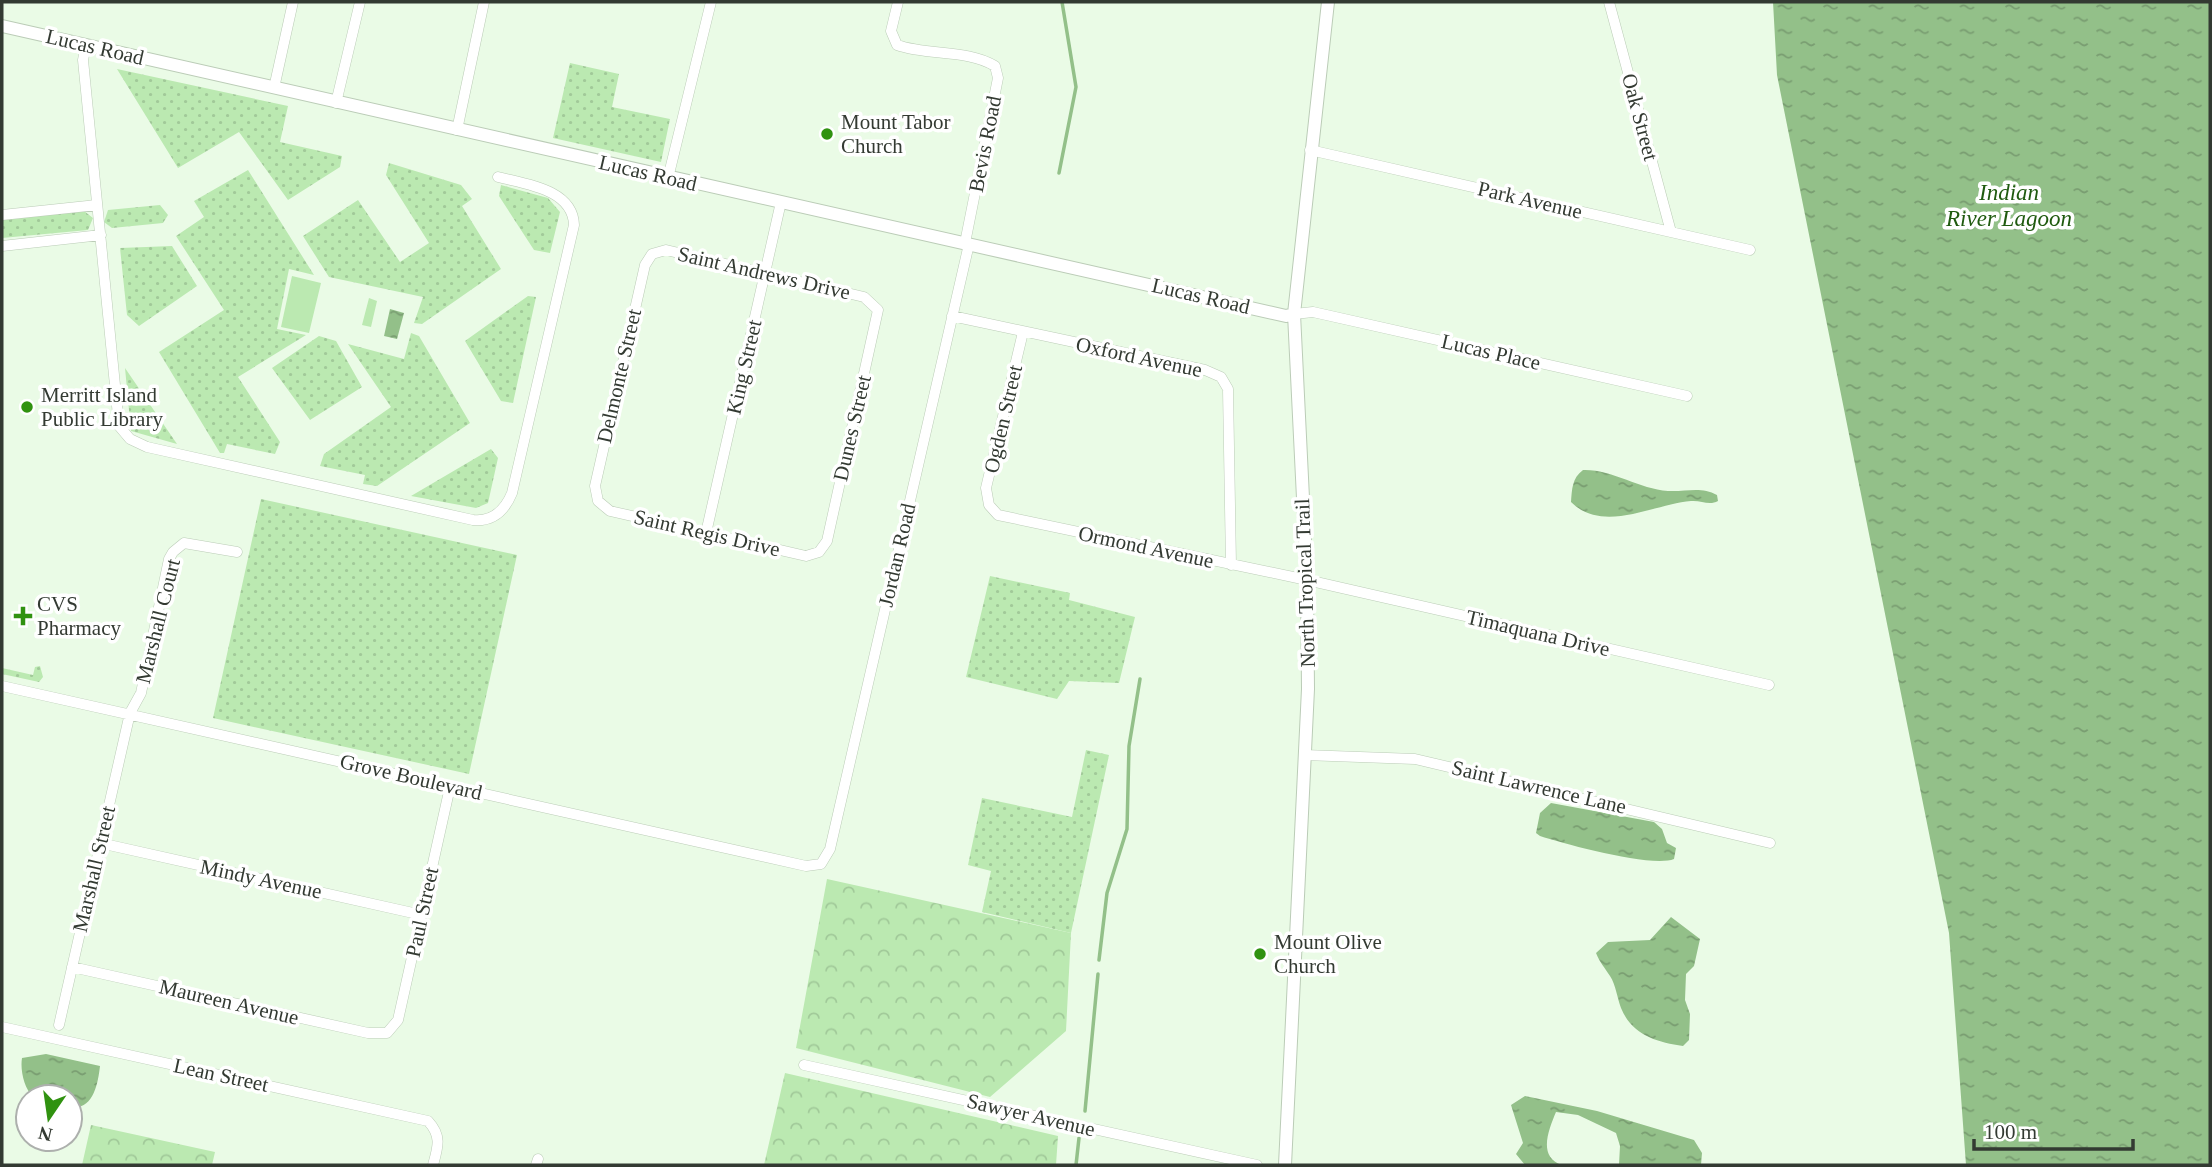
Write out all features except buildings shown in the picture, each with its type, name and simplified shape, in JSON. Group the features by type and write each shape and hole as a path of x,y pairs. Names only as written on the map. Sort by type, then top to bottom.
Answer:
{"street":[{"path":"274,88 293,2"},
{"path":"336,103 360,2"},
{"path":"457,130 484,2"},
{"path":"668,178 710,2"},
{"name":"Bevis Road","path":"898,2 891,31 897,45 914,51 984,59 995,66 998,78 967,244"},
{"name":"North Tropical Trail","path":"1285,1165 1308,689 1307,580 1294,314 1328,2"},
{"name":"Oak Street","path":"1609,2 1671,232"},
{"name":"Lucas Road","path":"2,26 1286,316 1294,314"},
{"path":"86,45 83,60 119,426 135,443 483,521 499,513 512,493 574,225 569,205 559,197 542,189 498,177"},
{"name":"Park Avenue","path":"1310,150 1750,250"},
{"name":"King Street","path":"706,533 781,202"},
{"path":"2,215 97,205"},
{"path":"2,246 101,235"},
{"name":"Jordan Road","path":"821,864 830,849 967,244"},
{"name":"Saint Andrews Drive","path":"652,254 666,250 864,297 874,303"},
{"name":"Delmonte Street","path":"598,501 594,486 645,265 652,254"},
{"name":"Dunes Street","path":"819,552 827,541 877,321 878,310 874,303"},
{"name":"Lucas Place","path":"1294,314 1313,312 1687,396"},
{"name":"Oxford Avenue","path":"952,316 1205,370 1221,377 1228,389 1231,565"},
{"name":"Ogden Street","path":"989,505 986,488 1023,332"},
{"name":"Saint Regis Drive","path":"598,501 610,511 806,556 819,552"},
{"name":"Ormond Avenue","path":"989,505 998,515 1010,519 1307,580"},
{"name":"Marshall Court","path":"130,713 141,693 166,569 173,552 184,543 192,543 237,552"},
{"name":"Timaquana Drive","path":"1307,580 1769,685"},
{"name":"Grove Boulevard","path":"2,686 806,866 821,864"},
{"name":"Marshall Street","path":"59,1025 130,713"},
{"name":"Saint Lawrence Lane","path":"1304,755 1415,759 1770,843"},
{"name":"Paul Street","path":"387,1033 398,1020 450,787"},
{"name":"Mindy Avenue","path":"100,843 422,915"},
{"name":"Maureen Avenue","path":"72,967 368,1033 387,1033"},
{"name":"Lean Street","path":"2,1027 428,1121 437,1130 439,1142 433,1165"},
{"name":"Sawyer Avenue","path":"804,1065 1257,1165"}],"green space":[{"path":"570,63 619,74 612,107 670,119 661,162 553,138"},
{"path":"117,69 288,106 280,142 342,156 340,167 288,200 239,132 178,168"},
{"path":"389,163 461,185 472,199 462,206 501,269 422,324 414,323 423,297 329,277 303,236 358,200 400,262 429,243 386,175"},
{"path":"248,170 314,275 289,269 277,329 306,335 238,377 280,442 275,454 227,444 224,453 220,453 159,352 224,310 176,236 204,217 194,201"},
{"path":"501,185 548,198 560,212 550,253 534,250 499,196"},
{"path":"160,205 168,215 163,223 112,228 104,222 108,210"},
{"path":"84,211 93,218 88,230 2,238 2,220"},
{"path":"172,246 197,286 139,326 127,315 120,248"},
{"path":"292,276 321,283 309,333 281,327"},
{"path":"528,296 536,297 513,403 501,401 465,341"},
{"path":"369,298 377,301 371,327 362,325"},
{"path":"411,333 419,336 470,423 377,486 363,484 365,475 320,466 324,454 391,407 348,344 404,359"},
{"path":"319,336 336,341 362,387 310,420 272,368"},
{"path":"125,368 177,444 131,431"},
{"path":"491,449 498,458 488,503 476,508 411,496"},
{"path":"261,499 517,555 469,774 213,718"},
{"path":"990,576 1070,593 1069,600 1135,617 1119,683 1069,681 1057,699 966,677"},
{"path":"40,666 43,677 39,682 2,674 2,668 33,675 35,667"},
{"path":"1086,750 1109,755 1071,933 982,912 991,871 968,865 982,798 1072,817"},
{"path":"827,879 1071,933 1066,1031 990,1097 796,1048"},
{"path":"785,1073 1058,1136 1056,1165 764,1165"},
{"path":"91,1125 215,1152 212,1165 82,1165"}],"water":[{"name":"Indian River Lagoon","path":"1773,2 2210,2 2210,1165 1966,1165 1949,933 1777,75"},
{"path":"390,309 404,313 397,339 384,336"},
{"path":"1583,470 1604,473 1668,491 1711,492 1717,495 1718,501 1691,501 1629,515 1598,516 1571,502 1575,480"},
{"path":"1551,803 1654,822 1662,829 1667,843 1676,848 1674,859 1663,861 1629,858 1540,836 1536,833 1540,813"},
{"path":"1671,917 1700,939 1694,966 1686,974 1685,1000 1690,1014 1689,1040 1683,1046 1646,1036 1632,1025 1621,1008 1612,980 1596,953 1608,942 1650,940"},
{"path":"46,1054 100,1066 93,1095 84,1105 84,1083 25,1083 22,1058"},
{"path":"1525,1096 1597,1111 1694,1140 1702,1153 1701,1165 1619,1165 1620,1146 1616,1133 1578,1115 1556,1112 1548,1134 1547,1149 1554,1161 1562,1165 1525,1165 1516,1154 1523,1143 1511,1105"}],"waterway":[{"path":"1059,173 1076,87 1062,2"},
{"path":"1099,960 1107,893 1127,829 1129,746 1140,679"},
{"path":"1085,1111 1098,974"},
{"path":"1076,1165 1079,1138"}],"place":[{"name":"Mount Tabor Church","path":"827,134"},
{"name":"Merritt Island Public Library","path":"27,407"},
{"name":"CVS Pharmacy","path":"23,616"},
{"name":"Mount Olive Church","path":"1260,954"}]}
